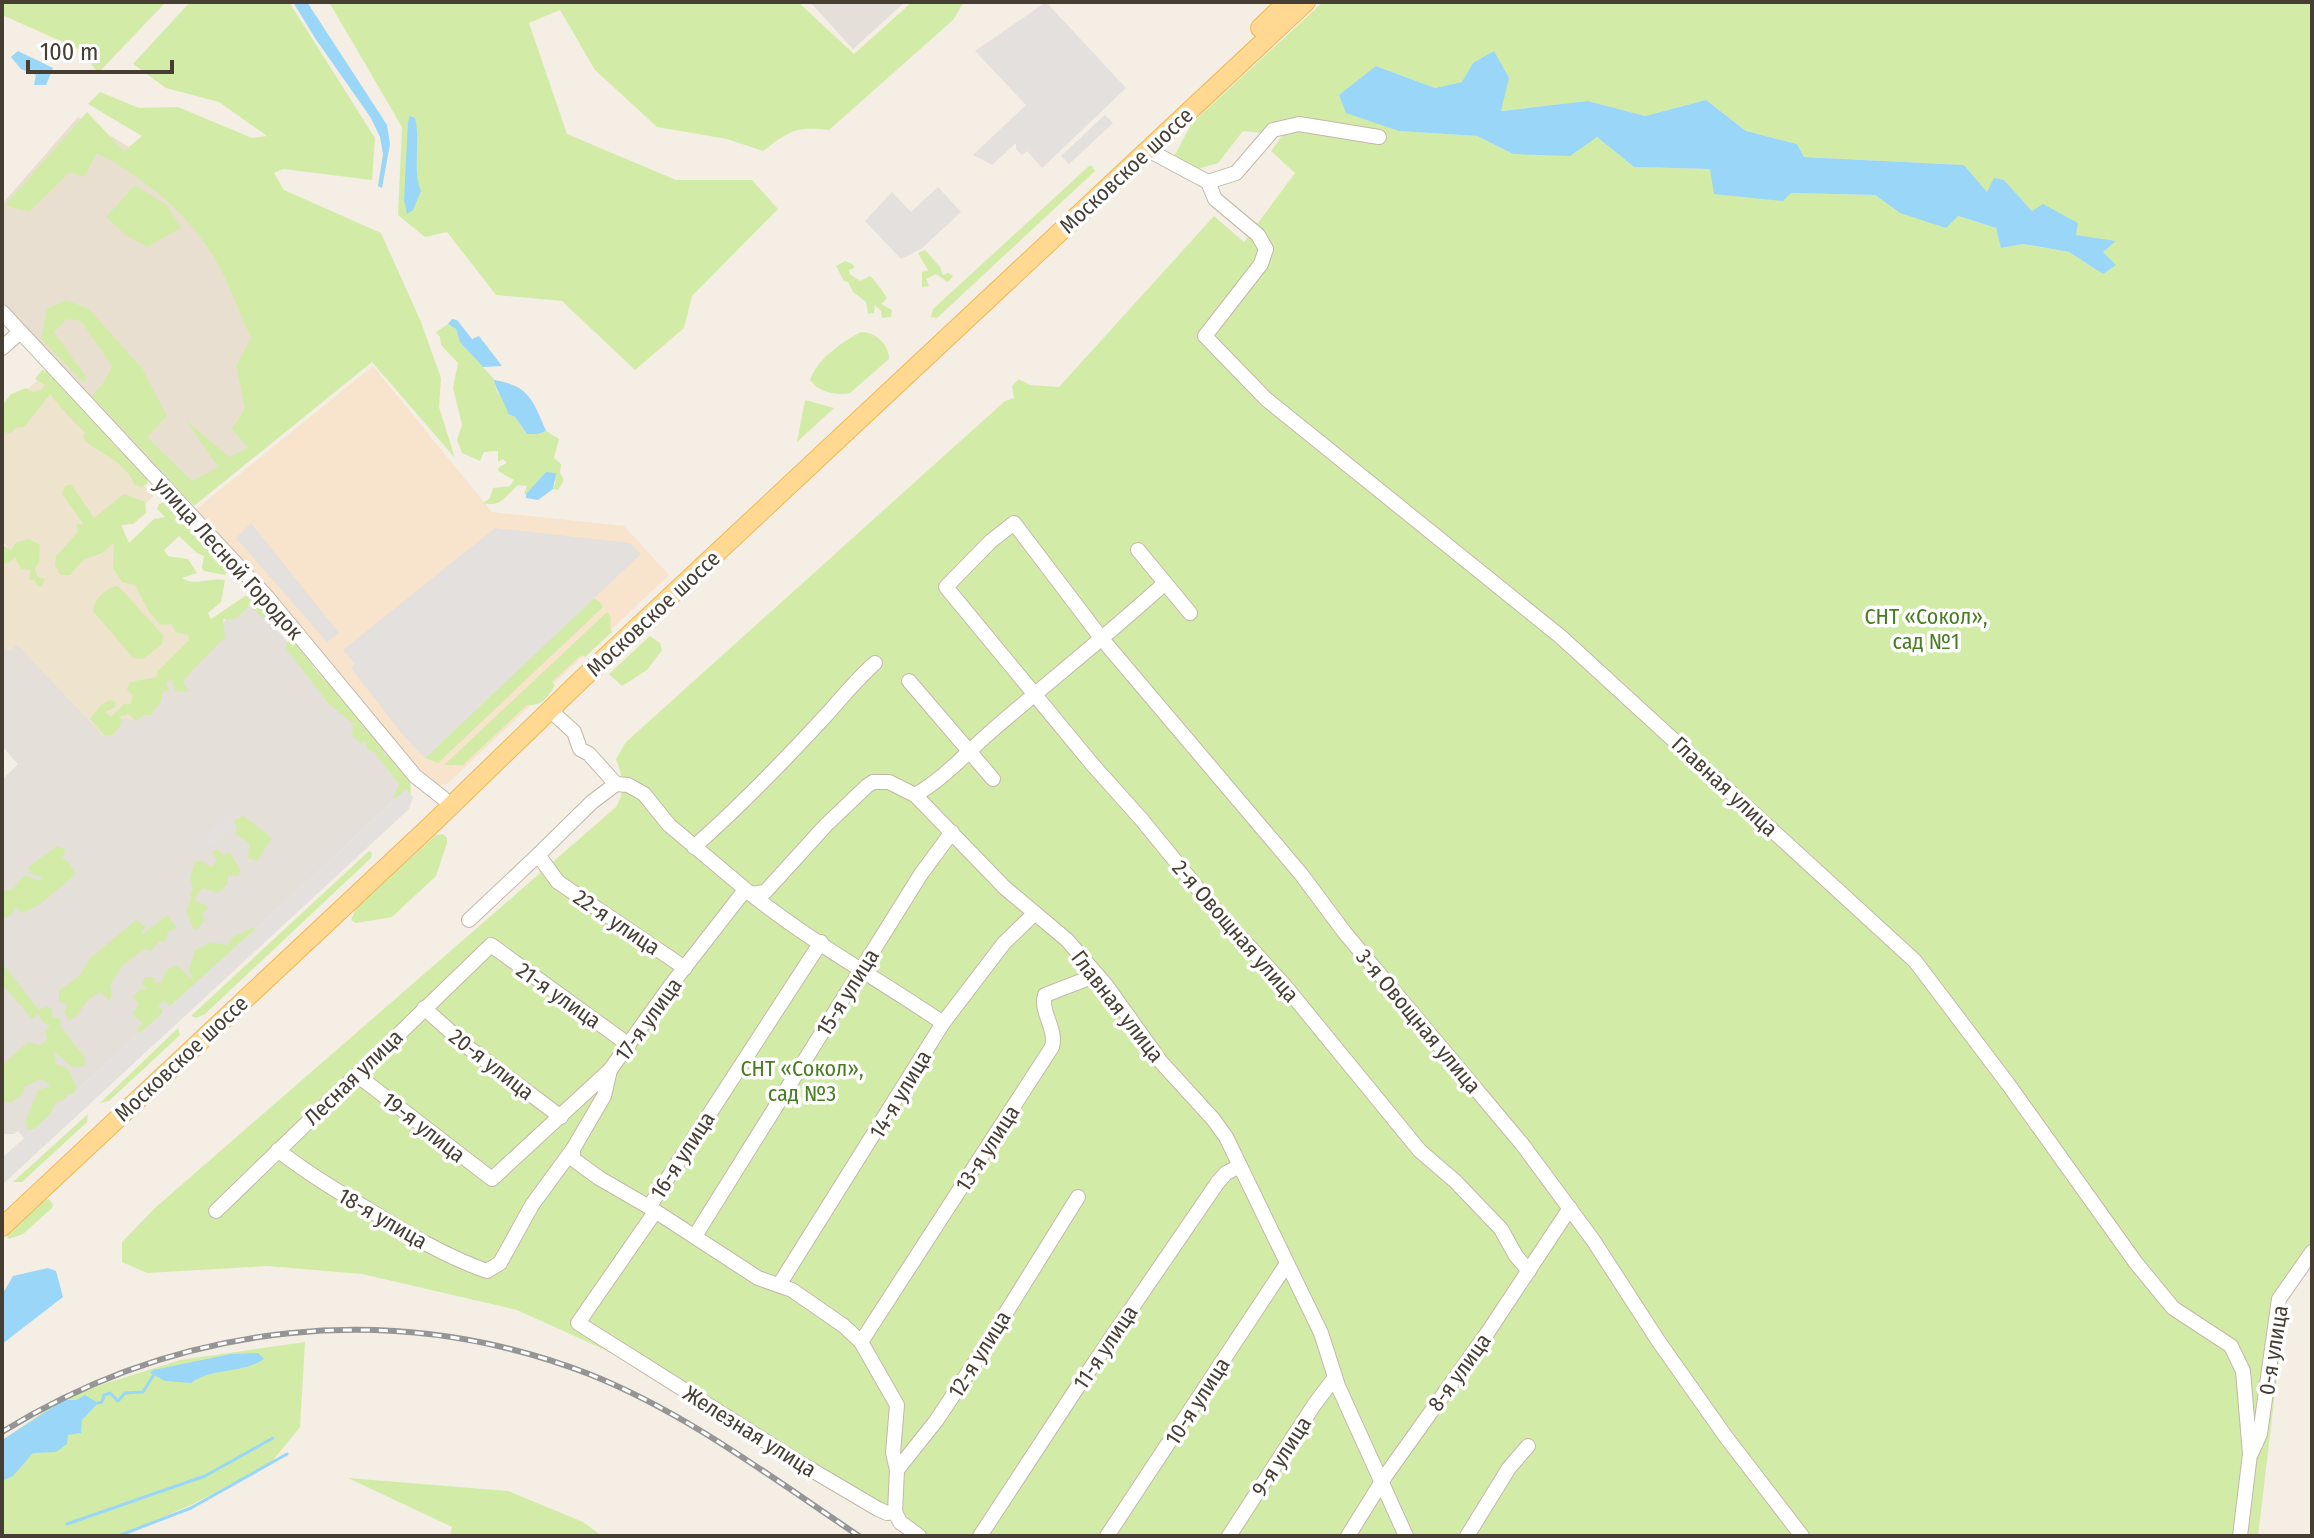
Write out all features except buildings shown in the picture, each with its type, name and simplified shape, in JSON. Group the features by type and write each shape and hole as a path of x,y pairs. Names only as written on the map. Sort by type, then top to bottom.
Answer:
{"main road":[{"name":"Московское шоссе","path":"2,1227 1287,2"},
{"name":"Московское шоссе","path":"2,1210 550,710 645,612 1306,2"}],"street":[{"path":"1208,182 1236,173 1273,130 1299,124 1379,137"},
{"name":"Главная улица","path":"1148,150 1208,182 1215,199 1258,235 1266,249 1261,264 1205,336 1266,399 1561,637 1915,961 2163,1297 2173,1308 2231,1346 2243,1371 2250,1454 2240,1536"},
{"name":"улица Лесной Городок","path":"2,312 267,597 415,776 449,800"},
{"path":"2,348 20,332"},
{"name":"3-я Овощная улица","path":"946,587 991,541 1014,523 1102,639 1301,874 1345,933 1522,1144 1570,1208 1726,1437 1802,1536"},
{"path":"1138,550 1190,613"},
{"path":"915,795 929,787 1165,583"},
{"name":"2-я Овощная улица","path":"946,587 1213,907 1285,986 1420,1151 1455,1181 1501,1229 1516,1256 1529,1271"},
{"path":"694,847 728,817 875,663"},
{"path":"909,681 993,779"},
{"path":"550,710 574,732 580,749 589,754 616,784"},
{"name":"Главная улица","path":"748,892 765,892 826,825 873,782 889,782 915,795 1005,888 1067,940 1097,975 1161,1062 1213,1119 1240,1166 1321,1333 1335,1377 1406,1536"},
{"path":"469,920 592,802 616,784 628,785 644,794 669,825 694,847 799,931 821,942 943,1023"},
{"name":"15-я улица","path":"695,1236 921,874 952,832"},
{"name":"22-я улица","path":"538,855 558,882 685,968"},
{"name":"17-я улица","path":"495,1268 532,1205 573,1154 604,1096 610,1070 685,968 748,892"},
{"name":"14-я улица","path":"779,1285 943,1023 1004,943 1035,913"},
{"name":"16-я улица","path":"578,1323 821,942"},
{"name":"Лесная улица","path":"216,1211 491,945"},
{"name":"21-я улица","path":"491,945 629,1045"},
{"name":"13-я улица","path":"861,1342 1052,1047 1054,1038 1043,1002 1045,995 1097,975"},
{"name":"20-я улица","path":"424,1008 469,1048 561,1117"},
{"path":"561,1117 610,1070"},
{"name":"19-я улица","path":"357,1075 492,1179 561,1117"},
{"name":"18-я улица","path":"278,1150 314,1178 426,1244 487,1271 495,1268"},
{"path":"573,1154 599,1178 758,1278 792,1290 817,1306 861,1342 897,1405 893,1453 897,1470 895,1512"},
{"name":"11-я улица","path":"980,1536 1218,1182 1226,1173 1240,1166"},
{"name":"12-я улица","path":"897,1470 911,1455 968,1373 1078,1197"},
{"name":"8-я улица","path":"1348,1536 1570,1208"},
{"name":"0-я улица","path":"2250,1454 2260,1434 2279,1299 2312,1252"},
{"name":"10-я улица","path":"1107,1536 1286,1265"},
{"name":"Железная улица","path":"578,1323 805,1466 878,1509 895,1512 900,1522 919,1536"},
{"name":"9-я улица","path":"1229,1536 1335,1377"},
{"path":"1467,1536 1509,1468 1528,1446"}],"shaded area":[{"path":"810,2 905,2 853,49"},
{"path":"1046,2 1126,88 1042,168 1027,151 1022,155 1016,149 1016,143 992,165 973,155 1026,105 975,51"},
{"path":"1105,115 1113,123 1069,164 1061,156"},
{"path":"78,117 213,196 311,404 185,501 2,304 2,204"},
{"path":"938,187 961,212 921,249 901,259 865,221 892,192 911,212"},
{"path":"373,366 492,512 624,526 669,575 447,784 439,785 420,774 194,511"},
{"path":"42,376 154,496 114,534 212,632 160,685 164,690 131,720 124,718 104,737 17,644 9,651 2,644 2,558 10,550 2,541 2,413"},
{"path":"251,523 339,633 327,642 236,538"},
{"path":"495,528 630,543 641,554 425,758 351,668 355,664 343,650"},
{"path":"249,598 409,779 409,786 24,1138 18,1131 5,1134 2,1131 2,780 18,764 2,746 2,644 9,651 17,644 104,736"},
{"path":"406,789 413,797 409,809 2,1185 2,1158"},
{"path":"228,814 236,825 209,849 205,835"}],"green space":[{"path":"2,2 166,2 98,73 81,50 2,15"},
{"path":"190,2 289,2 375,138 372,180 283,169 274,173 284,190 381,233 421,322 441,378 439,407 455,458 372,362 194,506 92,396 112,366 81,321 67,319 54,332 85,375 85,384 41,339 47,309 66,300 89,309 142,368 167,416 147,437 192,481 218,467 186,420 229,457 248,448 232,429 245,408 236,366 251,338 215,259 178,211 148,185 97,153 84,177 70,172 29,212 5,205 87,112 124,151 142,136 88,104 100,92 139,108 178,107 252,138 267,136 219,102 166,88 133,64"},
{"path":"329,2 798,2 854,54 912,2 964,2 953,20 829,130 793,132 763,151 727,139 657,127 595,70 560,10 529,23 567,134 676,180 752,180 778,209 692,296 684,328 635,370 562,301 496,295 447,232 425,237 398,215 402,127"},
{"path":"1323,2 2312,2 2312,1260 2287,1292 2258,1536 915,1536 791,1451 658,1374 517,1310 362,1274 267,1266 147,1273 122,1262 122,1242 156,1207 616,807 622,783 616,759 626,742 1005,401 1014,398 1012,386 1019,379 1030,385 1059,387 1214,216 1244,242 1295,173 1271,151 1296,117 1269,126 1262,133 1243,131 1218,163 1191,171 1172,160 1192,123","holes":["1473,63 1500,111 1588,101 1645,116 1706,100 1746,131 1797,144 1804,157 1964,165 1987,192 2004,180 2032,211 2076,235 2115,242 2102,252 2103,274 2069,252 2022,244 2002,248 1996,228 1957,216 1900,213 1875,195 1791,193 1710,169 1634,167 1597,137 1513,154 1477,136 1399,131 1376,66 1435,88 1463,82"]},
{"path":"1089,166 1095,171 937,318 931,317 933,309"},
{"path":"135,185 168,206 181,228 147,247 127,236 106,217"},
{"path":"925,250 943,275 948,273 953,276 948,282 936,274 926,279 929,286 922,287 922,272 928,270 918,253"},
{"path":"845,261 854,265 849,270 850,274 860,281 870,276 877,283 887,298 881,304 892,310 891,317 882,318 881,311 875,305 874,313 868,314 866,302 853,292 836,266"},
{"path":"448,324 456,329 460,342 494,379 497,392 506,402 508,414 515,417 527,434 546,431 559,439 554,458 561,464 560,473 564,480 558,490 553,489 556,481 544,475 526,494 527,486 518,485 499,502 483,503 490,498 493,488 510,486 514,480 498,471 507,463 503,459 498,462 498,451 484,452 480,461 462,453 457,440 462,425 453,388 458,363 441,345 436,332"},
{"path":"861,332 880,340 887,348 889,359 850,393 839,394 818,388 810,380 813,372 838,346"},
{"path":"42,370 76,395 111,442 148,477 147,484 141,487 134,484 119,464 85,441 83,435 86,433 50,394 24,427 15,428 11,433 2,432 2,406 11,394 26,388 33,392 42,389 45,385 35,379"},
{"path":"805,400 834,408 797,442"},
{"path":"71,484 94,518 124,494 145,502 146,513 133,524 121,525 129,543 154,519 165,517 157,509 159,504 166,502 172,505 175,514 182,515 227,558 230,569 225,575 204,571 204,556 179,536 164,550 168,556 188,559 197,573 182,578 187,581 225,580 221,602 208,613 211,619 245,596 252,597 270,613 263,618 249,605 235,619 223,619 225,637 183,682 189,692 175,691 172,680 166,682 169,690 163,692 161,702 151,715 144,715 137,721 128,714 120,717 123,722 113,735 104,735 90,719 101,705 110,700 116,702 115,707 105,712 111,717 124,704 131,704 133,695 127,690 130,682 157,677 158,671 189,640 188,635 175,632 172,624 161,625 149,612 135,585 122,582 113,568 114,543 102,553 83,560 70,575 61,575 55,566 56,556 78,532 76,524 84,525 62,494 65,486"},
{"path":"29,539 40,545 39,562 35,569 37,576 45,579 41,587 35,580 29,580 31,570 21,569 15,557 2,565 2,545 11,550 17,542"},
{"path":"118,586 163,635 162,644 143,659 133,658 93,611 102,594"},
{"path":"593,598 603,607 438,763 425,758"},
{"path":"607,612 611,618 612,632 552,682 555,685 544,700 527,705 463,765 444,765"},
{"path":"650,636 660,643 662,650 647,670 622,686 609,674"},
{"path":"290,637 308,644 313,667 327,682 339,687 387,742 384,754 403,769 410,781 408,804 393,798 399,784 374,752 366,748 367,741 360,744 352,735 353,724 328,703 285,647"},
{"path":"243,815 272,838 257,861 247,858 250,844 235,834 237,828 233,822"},
{"path":"443,834 447,843 436,876 392,917 356,923 351,920 356,908 436,835"},
{"path":"57,846 64,848 62,858 67,860 76,874 39,905 22,913 16,907 11,915 2,919 2,891 12,890 25,875 40,881 42,878 30,873 28,867"},
{"path":"217,849 223,855 230,852 241,871 238,876 228,875 228,884 218,893 202,888 194,900 208,909 202,914 205,920 194,930 186,911 191,898 189,894 193,890 190,877 195,862 202,861 212,867 217,861 212,853"},
{"path":"369,851 371,858 205,1014 196,1018 191,1016"},
{"path":"167,915 177,928 168,932 165,942 159,941 151,951 145,949 122,966 110,985 110,1001 100,992 88,1000 75,1018 69,1020 64,1013 67,1006 59,1001 59,991 81,974 90,958 136,920 146,927 141,932 143,934"},
{"path":"254,927 259,934 242,949 233,948 233,956 183,1001 174,1001 174,1007 170,1008 164,1000 158,1006 163,1011 145,1036 137,1030 142,1023 132,1013 139,1004 133,997 140,990 147,990 142,984 145,977 154,977 156,983 161,983 167,969 177,965 190,978 193,975 188,972 195,950 211,942 228,945 231,938"},
{"path":"2,963 39,1010 47,1006 52,1009 53,1017 61,1019 60,1026 86,1059 85,1066 71,1067 54,1050 56,1064 67,1068 76,1085 75,1095 67,1094 65,1099 56,1102 46,1122 38,1129 27,1129 26,1120 38,1090 51,1086 41,1079 24,1087 23,1094 10,1103 2,1101 2,1065 28,1042 40,1045 47,1040 45,1031 50,1026 38,1014 32,1019 2,984"},
{"path":"178,1028 180,1035 109,1101 100,1103"},
{"path":"88,1114 87,1122 22,1182 13,1182"},
{"path":"49,1199 52,1208 23,1234 7,1237 44,1200"},
{"path":"305,1342 300,1427 270,1464 193,1504 119,1536 2,1536 2,1441 66,1396 180,1360"},
{"path":"348,1478 508,1491 583,1522 602,1536 450,1536 452,1527"}],"water":[{"path":"293,2 307,2 387,125 390,144 382,188 378,186 383,154 380,137 371,118"},
{"path":"18,51 53,68 46,85 34,85 36,75 21,69 11,57"},
{"path":"1494,51 1509,78 1501,111 1588,101 1645,116 1706,100 1746,131 1797,144 1804,157 1964,165 1987,192 1994,178 2004,180 2032,211 2043,204 2078,223 2076,235 2116,241 2103,252 2116,265 2103,274 2069,252 2023,244 2001,248 1996,228 1958,216 1946,228 1900,213 1875,195 1791,193 1783,201 1714,194 1710,169 1634,167 1597,137 1570,156 1513,154 1477,136 1399,131 1346,113 1339,95 1376,66 1435,88 1462,82 1473,63"},
{"path":"410,116 415,118 417,127 417,174 421,191 413,210 407,214 404,200"},
{"path":"452,319 457,320 472,339 479,336 502,366 483,367 460,342 456,329 448,324"},
{"path":"494,380 515,386 528,396 546,431 527,434 515,417 508,414"},
{"path":"546,472 556,473 553,489 538,500 526,498 526,494"},
{"path":"48,1268 56,1271 63,1297 2,1344 2,1295 13,1276"},
{"path":"258,1353 264,1359 255,1364 209,1375 191,1383 165,1381 150,1373 231,1354"},
{"path":"85,1395 98,1403 82,1420 81,1433 68,1435 67,1444 56,1452 33,1453 13,1476 2,1481 2,1440 64,1400 76,1400"}],"waterway":[{"path":"98,1403 110,1393 118,1401 125,1393 143,1392 153,1376"},
{"path":"67,1524 205,1476 273,1438"},
{"path":"118,1536 191,1508 287,1454"}],"railway":[{"path":"2,1432 70,1395 141,1366 214,1345 289,1333 364,1330 440,1336 515,1350 589,1374 625,1390 695,1427 859,1536"}],"park label":[{"name":"СНТ «Сокол», сад №1","path":"1926,628"},
{"name":"СНТ «Сокол», сад №3","path":"802,1080"}]}
